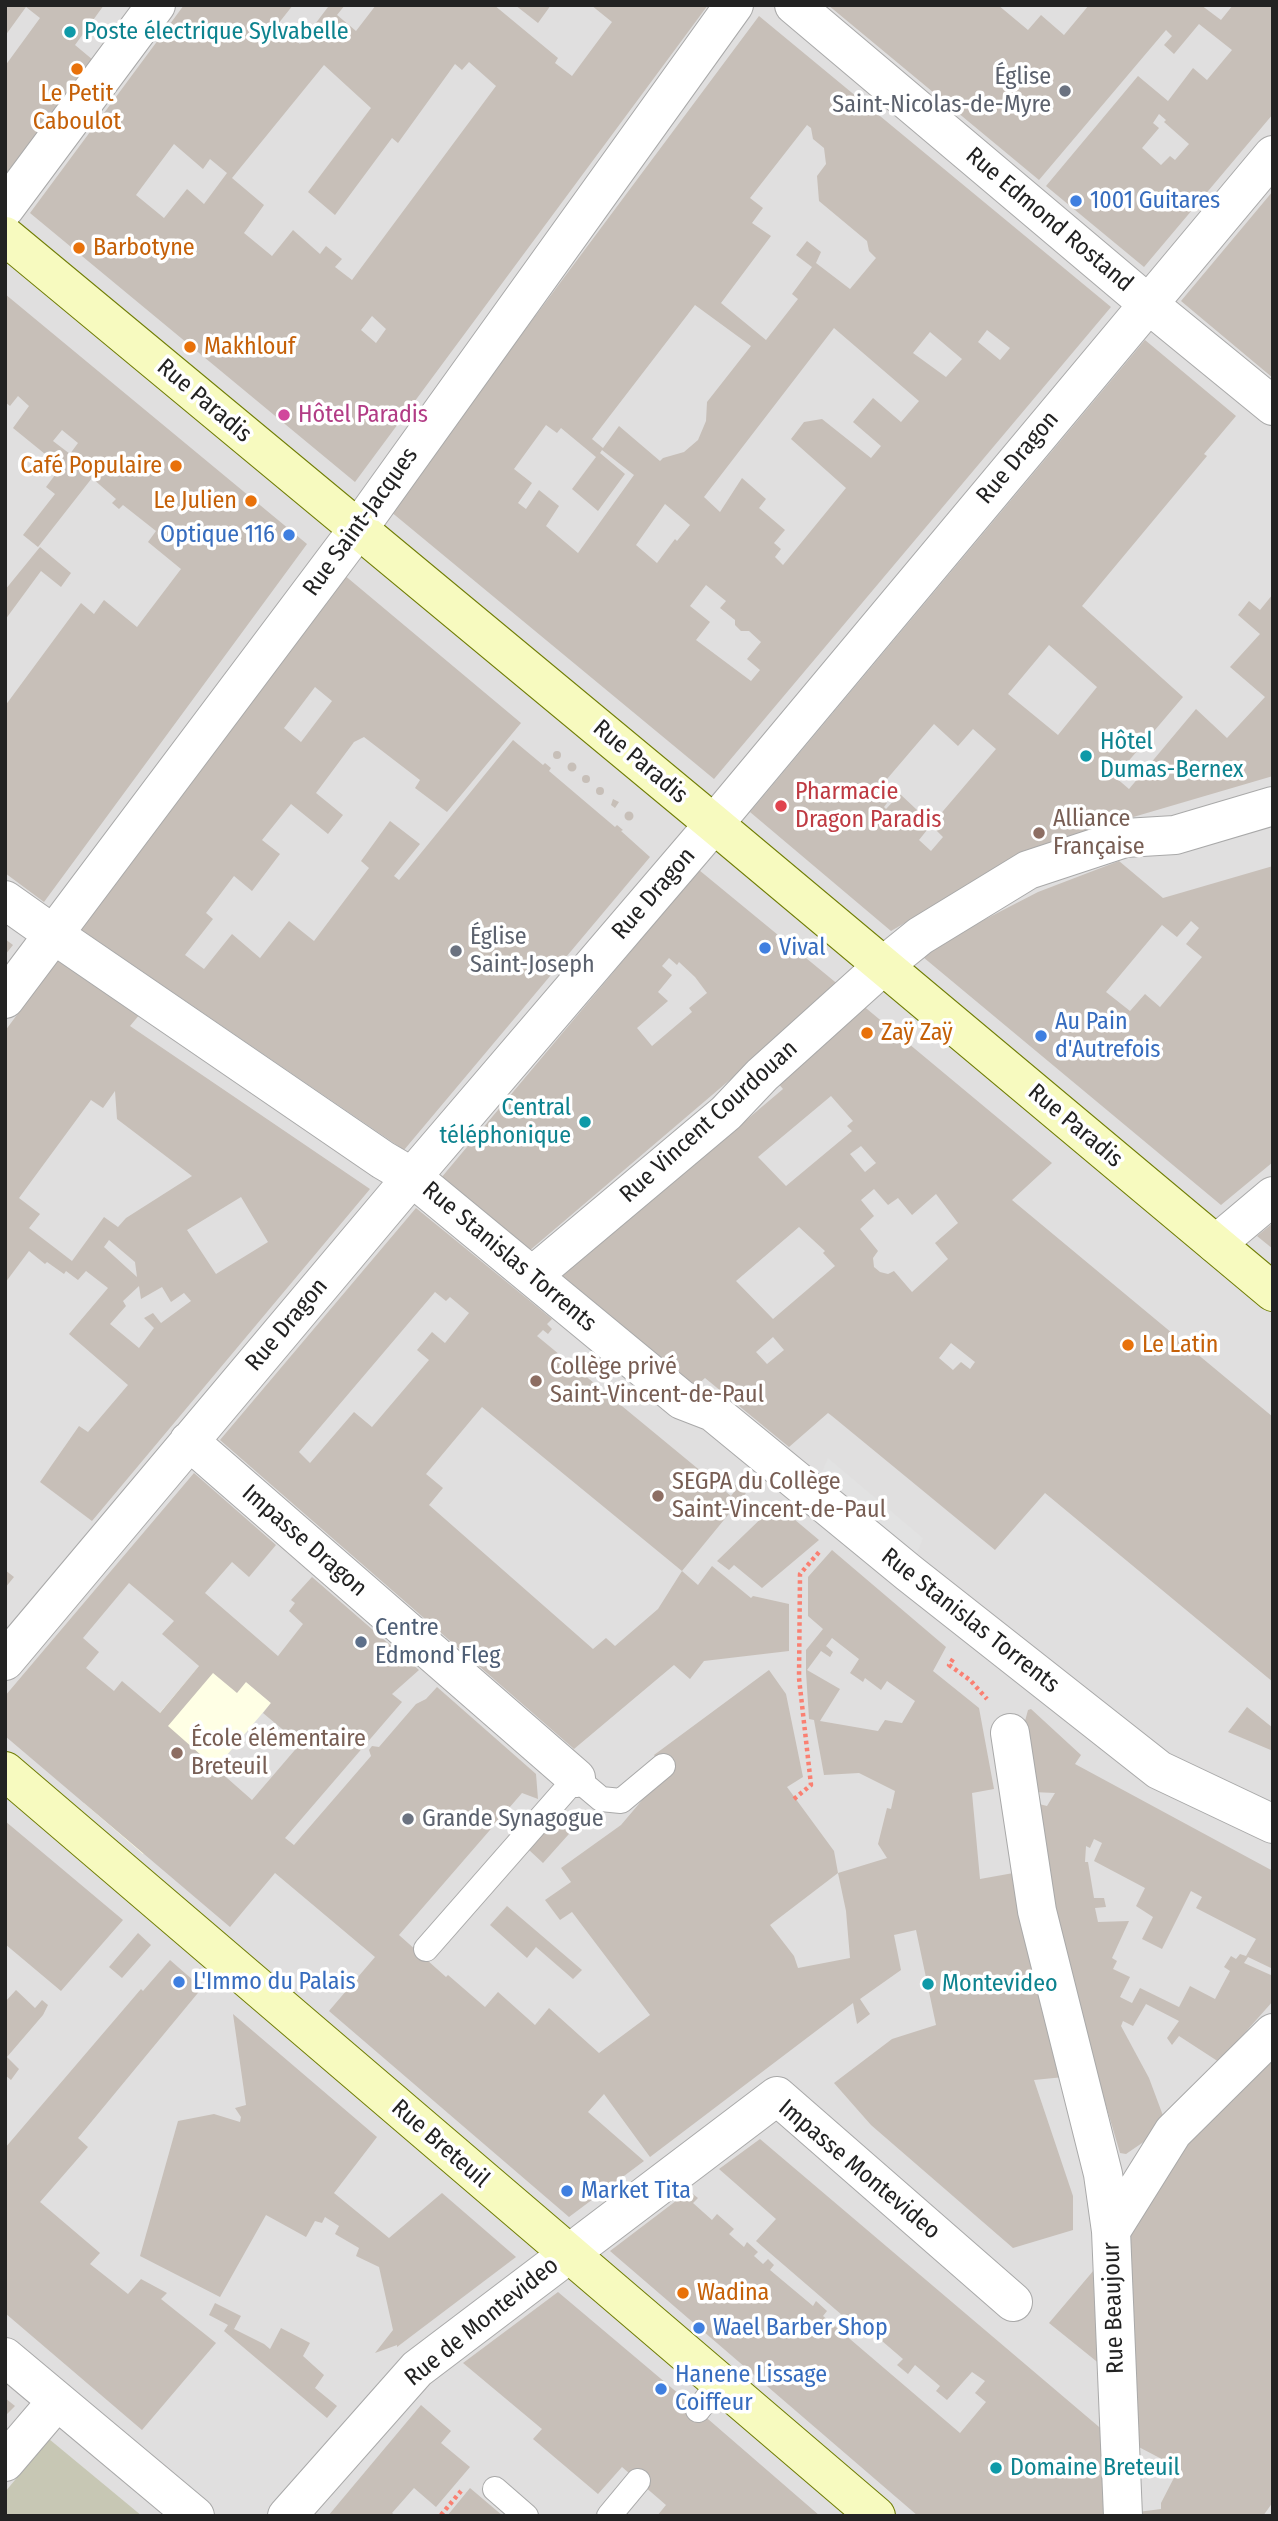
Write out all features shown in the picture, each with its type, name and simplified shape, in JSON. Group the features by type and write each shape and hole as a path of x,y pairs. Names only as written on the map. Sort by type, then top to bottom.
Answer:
{"main road":[{"name":"Rue Paradis","path":"5,236 1273,1292"},
{"name":"Rue Breteuil","path":"5,1771 566,2253 709,2396 876,2516"}],"street":[{"path":"5,208 156,5"},
{"name":"Rue Saint-Jacques","path":"5,999 358,529 734,5"},
{"name":"Rue Edmond Rostand","path":"794,5 1147,303 1273,405"},
{"name":"Rue Dragon","path":"5,1661 412,1177 714,824 1273,155"},
{"name":"Rue Vincent Courdouan","path":"532,1276 726,1113 762,1075 920,936 1027,870 1125,838 1175,835 1273,806"},
{"name":"Rue Stanislas Torrents","path":"5,900 383,1160 412,1177 682,1400 713,1412 909,1573 1159,1770 1273,1824"},
{"path":"1216,1244 1273,1196"},
{"name":"Impasse Dragon","path":"189,1441 576,1778"},
{"path":"1001,1719 1037,1912 1103,2174 1111,2231"},
{"name":"Rue Beaujour","path":"1123,2516 1111,2231 1172,2132 1273,2033"},
{"name":"Impasse Montevideo","path":"566,2253 697,2142 777,2096 1013,2302"},
{"name":"Rue de Montevideo","path":"287,2516 417,2369 566,2253"},
{"path":"5,2357 195,2516"},
{"path":"5,2462 57,2400"}],"lane":[{"path":"426,1949 576,1778 601,1799 621,1801 663,1766"},
{"path":"609,2516 638,2481"},
{"path":"495,2489 526,2516"}],"path":[{"path":"794,1799 811,1785 799,1678 800,1574 825,1545"},
{"path":"970,1680 1001,1719"}],"shaded area":[{"path":"5,5 1273,5 1273,2516 5,2516"},
{"path":"828,1458 923,1538 909,1573 812,1495"},
{"name":"École élémentaire Breteuil","path":"211,1652 271,1703 143,1854 84,1803"},
{"path":"49,2439 142,2516 5,2516 5,2492"}],"building":[{"path":"5,5 104,5 75,45 93,60 5,178 5,66 40,18 26,7 5,36"},
{"path":"184,5 293,5 278,24 300,44 328,7 325,5 345,5 337,15 356,31 376,5 494,5 558,58 555,63 572,76 612,22 591,5 708,5 355,482 30,213","holes":["469,62 496,86 352,280 335,267 342,259 326,246 320,254 293,230 272,256 244,233 264,205 232,178 324,65 371,108 308,192 335,215 392,138 398,143 455,64 462,70","174,144 203,169 210,159 227,173 204,204 187,189 164,218 136,195","372,316 386,329 376,343 361,330"]},
{"path":"515,5 551,5 538,23"},
{"path":"828,5 998,5 1028,30 1041,15 1064,35 1089,5 1201,5 1221,20 1233,5 1273,5 1273,114 1144,267 1046,186 1138,76 1168,101 1193,68 1207,80 1232,50 1199,24 1174,54 1164,45 1172,36 1166,30 1039,180","holes":["1159,114 1166,120 1164,122 1189,144 1175,160 1170,156 1161,165 1142,148 1159,128 1153,123"]},
{"path":"759,16 1111,307 714,779 390,511","holes":["807,125 811,128 813,139 824,148 826,164 817,176 819,201 867,241 869,251 876,258 850,289 816,263 821,252 807,241 796,255 812,267 792,294 798,299 766,340 721,303 771,236 752,223 763,208 750,198","695,305 751,346 707,402 706,421 698,440 684,452 660,461 619,426 603,448 592,439","834,328 919,401 901,422 873,398 853,422 881,446 871,458 822,419 804,422 791,439 846,488 783,565 775,557 781,549 774,543 785,530 759,508 766,499 742,478 720,512 704,497","987,330 1010,348 1000,360 978,342","930,332 962,359 946,377 913,353","546,425 557,433 561,428 596,457 572,489 598,511 625,474 600,453 602,450 634,475 578,553 546,526 559,506 539,490 526,509 518,503 532,483 514,469","665,504 690,525 677,541 675,539 657,563 636,545","706,585 726,601 720,608 735,620 735,625 741,631 749,631 761,642 747,659 760,670 751,681 696,640 710,622 690,606"]},
{"path":"1273,191 1273,378 1181,301"},
{"path":"5,294 307,544 44,902 5,873 5,706 81,603 94,614 104,600 137,627 181,569 148,542 156,531 123,505 119,509 112,503 116,499 92,478 38,547 23,535 55,494 46,487 61,467 13,428 29,406 18,396 10,406 5,402","holes":["62,430 78,443 70,454 53,441"]},
{"path":"1145,340 1236,416 1204,454 1207,456 1082,606 1183,697 1115,777 1129,789 1196,709 1227,738 1265,697 1230,667 1260,634 1238,615 1249,601 1260,610 1273,594 1273,776 1089,830 932,907 891,931 750,812","holes":["1049,645 1097,687 1058,735 1008,694","934,724 958,746 973,729 996,749 932,824 900,794 886,809 884,807 887,803 875,793","931,825 943,837 931,851 919,840"]},
{"path":"40,547 71,573 61,587 41,571 5,620 5,590"},
{"path":"343,574 521,723 447,812 415,788 420,780 364,737 354,742 316,793 343,815 328,834 291,804 262,840 280,854 252,891 234,876 206,913 213,919 185,955 204,969 232,934 260,958 289,921 314,941 369,868 361,861 390,821 420,844 394,876 399,880 513,740 543,765 545,763 551,768 549,771 615,827 617,825 623,830 621,831 650,857 404,1150 80,929","holes":["315,687 332,701 301,742 284,728"]},
{"path":"557,751 561,755 557,759 553,755"},
{"path":"572,763 576,767 572,771 568,767"},
{"path":"586,775 590,779 586,783 582,779"},
{"path":"600,787 604,791 600,795 596,791"},
{"path":"613,799 619,802 615,808 611,805"},
{"path":"629,812 633,816 629,820 625,816"},
{"path":"1119,861 1163,898 1273,866 1273,1162 1221,1205 923,957 976,924 1038,892","holes":["1191,921 1199,928 1186,944 1202,957 1160,1007 1145,994 1130,1011 1106,992 1162,925 1177,937"]},
{"path":"699,870 840,986 529,1251 441,1178","holes":["669,958 677,965 679,962 707,993 689,1008 692,1012 652,1046 637,1028 668,1001 658,992 672,975 662,966"]},
{"path":"5,939 13,945 5,955"},
{"path":"59,958 140,1014 130,1026 370,1189 92,1521 40,1482 79,1426 88,1432 128,1385 69,1334 108,1288 86,1271 78,1280 66,1271 64,1274 47,1262 45,1264 29,1251 5,1283 5,1031","holes":["115,1091 117,1119 192,1176 126,1218 118,1227 104,1217 72,1261 29,1228 40,1214 19,1198 91,1100 103,1108","241,1197 268,1242 216,1274 187,1230","109,1240 135,1262 137,1277 104,1247","139,1286 141,1299 162,1287 171,1302 184,1293 191,1301 161,1323 153,1313 144,1318 154,1328 139,1348 110,1324 126,1306 123,1301"]},
{"path":"861,1004 1052,1163 1012,1200 1273,1417 1273,1682 1045,1493 995,1550 828,1413 789,1447 705,1378 695,1387 561,1277 783,1089 777,1082","holes":["831,1096 853,1121 847,1126 852,1131 786,1186 758,1157","861,1146 876,1163 865,1172 850,1154","874,1189 888,1205 898,1198 912,1215 936,1194 958,1223 935,1243 948,1259 912,1292 894,1271 888,1274 874,1267 873,1258 878,1251 860,1229 874,1216 861,1200","799,1227 825,1251 823,1253 835,1266 773,1319 736,1281","773,1337 784,1350 767,1364 756,1352","951,1343 975,1362 970,1369 961,1362 953,1370 939,1358"]},
{"path":"416,1208 552,1319 547,1324 552,1329 548,1334 543,1330 537,1336 731,1496 734,1492 727,1488 731,1482 746,1493 682,1571 698,1585 712,1566 751,1598 753,1596 789,1604 789,1651 704,1661 690,1679 674,1665 574,1749 220,1440","holes":["435,1292 446,1301 450,1297 469,1313 445,1343 432,1332 417,1350 429,1360 372,1427 354,1412 310,1463 299,1452","482,1407 682,1571 658,1609 615,1646 606,1638 593,1649 429,1505 443,1488 426,1474"]},
{"path":"1273,1223 1273,1249 1257,1236"},
{"path":"628,1393 638,1401 635,1406 624,1398"},
{"path":"194,1473 276,1545 249,1577 232,1562 205,1593 278,1656 303,1624 289,1611 295,1603 291,1600 312,1577 419,1670 392,1694 402,1702 285,1838 294,1845 371,1756 369,1750 372,1746 379,1747 416,1704 426,1699 437,1687 536,1774 538,1799 522,1793 399,1935 485,2007 498,1992 535,2025 549,2008 599,2053 650,2015 572,1912 560,1920 545,1900 571,1882 561,1868 621,1825 666,1772 654,1755 769,1670 786,1694 803,1777 787,1787 834,1851 838,1873 887,1858 878,1844 887,1808 891,1809 895,1791 859,1773 824,1775 814,1720 809,1719 806,1650 823,1629 808,1616 808,1577 832,1550 946,1647 933,1671 979,1708 994,1789 972,1793 980,1879 1019,1872 1064,2077 1034,2080 1073,2196 1073,2230 1013,2248 871,2125 834,2083 892,2039 936,2025 916,1930 894,1935 901,1970 860,1999 870,2014 857,2024 853,2003 650,2157 604,2094 588,2112 644,2161 569,2217 329,2011 375,1957 275,1873 230,1927 5,1736 5,1696","holes":["129,1583 174,1621 162,1634 199,1666 160,1713 122,1681 114,1691 86,1668 99,1652 83,1638","832,1638 859,1659 850,1673 863,1682 865,1678 881,1690 887,1681 915,1701 902,1723 885,1720 878,1731 820,1721 840,1689 807,1670 821,1651 830,1657 833,1652 826,1646","213,1673 237,1693 246,1682 271,1703 263,1713 300,1744 252,1800 168,1726","838,1873 846,1911 850,1958 798,1968 794,1956 770,1925"]},
{"path":"776,1504 819,1540 762,1588 734,1565 729,1570 717,1561"},
{"path":"5,1570 14,1577 5,1588"},
{"path":"1247,1707 1273,1728 1273,1751 1228,1732"},
{"path":"1031,1709 1081,1755 1075,1764 1273,1871 1273,1969 1248,1957 1244,1963 1273,1976 1273,2001 1219,2062 1179,2036 1172,2045 1167,2038 1179,2021 1146,2004 1133,2026 1123,2021 1121,2026 1149,2078 1165,2121 1145,2141 1126,2154 1120,2153 1064,1963 1035,1803 1047,1806 1055,1793 1033,1792 1025,1721 1028,1710","holes":["1094,1839 1102,1843 1094,1861 1145,1888 1136,1906 1153,1917 1142,1939 1162,1949 1191,1891 1202,1897 1196,1908 1256,1939 1246,1956 1240,1954 1236,1959 1231,1956 1224,1967 1230,1971 1215,1999 1190,1986 1179,2007 1140,1988 1132,2003 1120,1997 1130,1977 1113,1969 1117,1961 1112,1958 1129,1921 1098,1922 1095,1908 1106,1907 1104,1898 1094,1898 1088,1862 1085,1862 1086,1846 1090,1848"]},
{"path":"585,1816 543,1863 529,1850 558,1817"},
{"path":"5,1821 123,1920 61,1991 5,1944"},
{"path":"507,1906 582,1970 573,1979 536,1947 527,1958 490,1925"},
{"path":"138,1933 151,1945 122,1978 109,1967"},
{"path":"170,1960 202,1988 78,2138 88,2147 40,2202 100,2253 90,2264 128,2294 141,2279 167,2293 161,2299 216,2343 142,2430 5,2313 5,2148 141,1989 143,1991"},
{"path":"16,1990 35,2008 42,2000 48,2005 43,2015 7,2057 19,2069 11,2080 5,2075 5,2002"},
{"path":"233,2014 377,2137 334,2193 389,2238 442,2193 516,2257 397,2347 375,2353 393,2330 379,2267 356,2256 359,2248 335,2234 339,2226 325,2217 322,2223 315,2221 306,2237 266,2215 220,2297 140,2256 178,2121 214,2114 240,2122 241,2117 235,2108 246,2105"},
{"path":"1273,2060 1273,2502 1263,2516 1137,2516 1138,2512 1161,2509 1161,2503 1179,2468 1133,2444 1130,2237 1180,2143"},
{"path":"760,2139 1105,2432 1108,2516 918,2516 610,2251 689,2191 698,2198 693,2203 712,2220 717,2214 734,2229 729,2234 744,2247 747,2242 758,2252 754,2256 763,2264 768,2259 774,2265 770,2270 813,2306 816,2301 827,2311 823,2316 960,2433 986,2402 975,2393 985,2381 972,2372 947,2400 936,2391 940,2386 915,2365 908,2374 897,2365 903,2359 868,2329 864,2334 756,2241 776,2219 719,2169"},
{"path":"1094,2270 1101,2365 1049,2323"},
{"path":"558,2292 820,2516 657,2516 666,2505 622,2467 598,2494 533,2439 542,2429 463,2363"},
{"path":"215,2303 241,2316 234,2329 270,2349 281,2328 310,2343 303,2356 324,2375 315,2388 337,2406 327,2418 224,2331 228,2325 209,2315"},
{"path":"5,2398 15,2406 5,2416"},
{"path":"421,2405 451,2431 441,2443 470,2467 436,2507 414,2488 392,2513 396,2516 328,2516"},
{"path":"470,2488 503,2516 447,2516"}],"place":[{"name":"Poste électrique Sylvabelle","path":"70,32"},
{"name":"Le Petit Caboulot","path":"77,69"},
{"name":"Église Saint-Nicolas-de-Myre","path":"1065,91"},
{"name":"1001 Guitares","path":"1076,201"},
{"name":"Barbotyne","path":"79,248"},
{"name":"Makhlouf","path":"190,347"},
{"name":"Hôtel Paradis","path":"284,415"},
{"name":"Café Populaire","path":"176,466"},
{"name":"Le Julien","path":"251,501"},
{"name":"Optique 116","path":"289,535"},
{"name":"Hôtel Dumas-Bernex","path":"1086,756"},
{"name":"Pharmacie Dragon Paradis","path":"781,806"},
{"name":"Alliance Française","path":"1039,833"},
{"name":"Vival","path":"765,948"},
{"name":"Église Saint-Joseph","path":"456,951"},
{"name":"Zaÿ Zaÿ","path":"867,1033"},
{"name":"Au Pain d'Autrefois","path":"1041,1036"},
{"name":"Central téléphonique","path":"585,1122"},
{"name":"Le Latin","path":"1128,1345"},
{"name":"Collège privé Saint-Vincent-de-Paul","path":"536,1381"},
{"name":"SEGPA du Collège Saint-Vincent-de-Paul","path":"658,1496"},
{"name":"Centre Edmond Fleg","path":"361,1642"},
{"name":"École élémentaire Breteuil","path":"177,1753"},
{"name":"Grande Synagogue","path":"408,1819"},
{"name":"L'Immo du Palais","path":"179,1982"},
{"name":"Montevideo","path":"928,1984"},
{"name":"Market Tita","path":"567,2191"},
{"name":"Wadina","path":"683,2293"},
{"name":"Wael Barber Shop","path":"699,2328"},
{"name":"Hanene Lissage Coiffeur","path":"661,2389"},
{"name":"Domaine Breteuil","path":"996,2468"}]}
